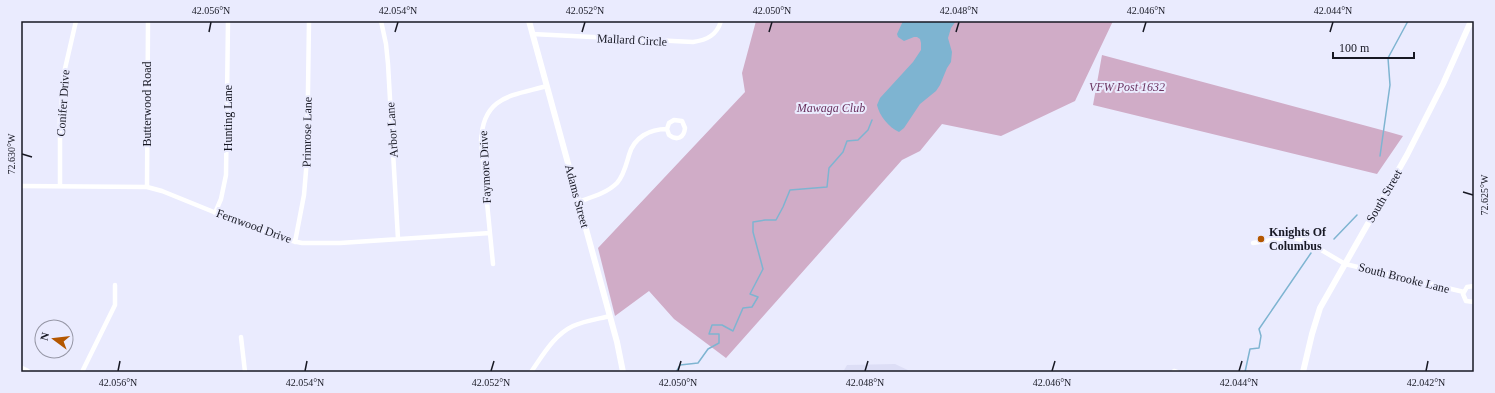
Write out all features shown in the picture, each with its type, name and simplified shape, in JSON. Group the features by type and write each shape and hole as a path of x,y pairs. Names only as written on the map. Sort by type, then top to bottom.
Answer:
{"main road":[{"path":"21,369 27,372"}],"street":[{"name":"Conifer Drive","path":"60,186 60,118 64,73 76,21"},
{"name":"Butterwood Road","path":"146,187 148,21"},
{"name":"Hunting Lane","path":"215,212 221,200 226,175 228,21"},
{"name":"Primrose Lane","path":"295,242 304,195 308,159 309,21"},
{"name":"Arbor Lane","path":"381,21 386,44 388,64 398,239"},
{"name":"Adams Street","path":"529,21 610,316 623,372"},
{"name":"Mallard Circle","path":"532,34 693,42 711,37 718,30 721,21"},
{"name":"South Street","path":"1303,372 1318,313 1327,294 1407,155 1446,77 1471,21"},
{"name":"Faymore Drive","path":"493,264 482,141 482,127 485,117 492,107 502,99 547,86"},
{"path":"676,120 682,121 686,128 680,138 669,136 667,129 670,122 676,120"},
{"path":"578,202 607,190 618,182 624,171 632,147 639,138 650,132 667,129"},
{"name":"Fernwood Drive","path":"21,186 146,187 162,191 258,230 295,242 325,244 490,233"},
{"name":"South Brooke Lane","path":"1253,243 1290,237 1306,241 1345,264 1464,292"},
{"path":"82,372 115,305 115,285"},
{"name":"South Brooke Lane","path":"1474,286 1467,287 1464,292 1464,298 1466,301 1474,302"},
{"path":"531,372 562,333 577,325 610,316"},
{"path":"241,337 245,372"}],"shaded area":[{"path":"895,364 912,372 843,372 847,365"}],"green space":[{"name":"Mawaga Club","path":"756,21 1113,21 1075,101 1001,136 942,124 920,151 902,160 726,358 674,319 649,291 615,316 598,248 745,92 742,73"},
{"name":"VFW Post 1632","path":"1102,55 1403,136 1377,174 1093,105"}],"water":[{"path":"903,21 956,21 951,28 948,38 952,52 951,62 940,85 936,91 920,104 904,128 899,132 885,121 877,105 880,98 913,62 921,50 920,39 917,37 904,41 898,37 897,34"}],"waterway":[{"path":"1380,156 1390,85 1388,58 1408,21"},
{"path":"676,372 680,365 698,363 708,349 719,343 719,334 709,334 712,325 722,325 733,331 743,308 752,307 758,297 750,294 763,269 753,232 753,222 776,220 790,190 827,187 829,168 843,152 847,141 858,140 868,130 872,120"},
{"path":"1334,239 1357,215"},
{"path":"1245,372 1250,349 1259,348 1261,336 1259,329 1311,253"}],"place":[{"name":"Knights Of Columbus","path":"1261,239"}]}
